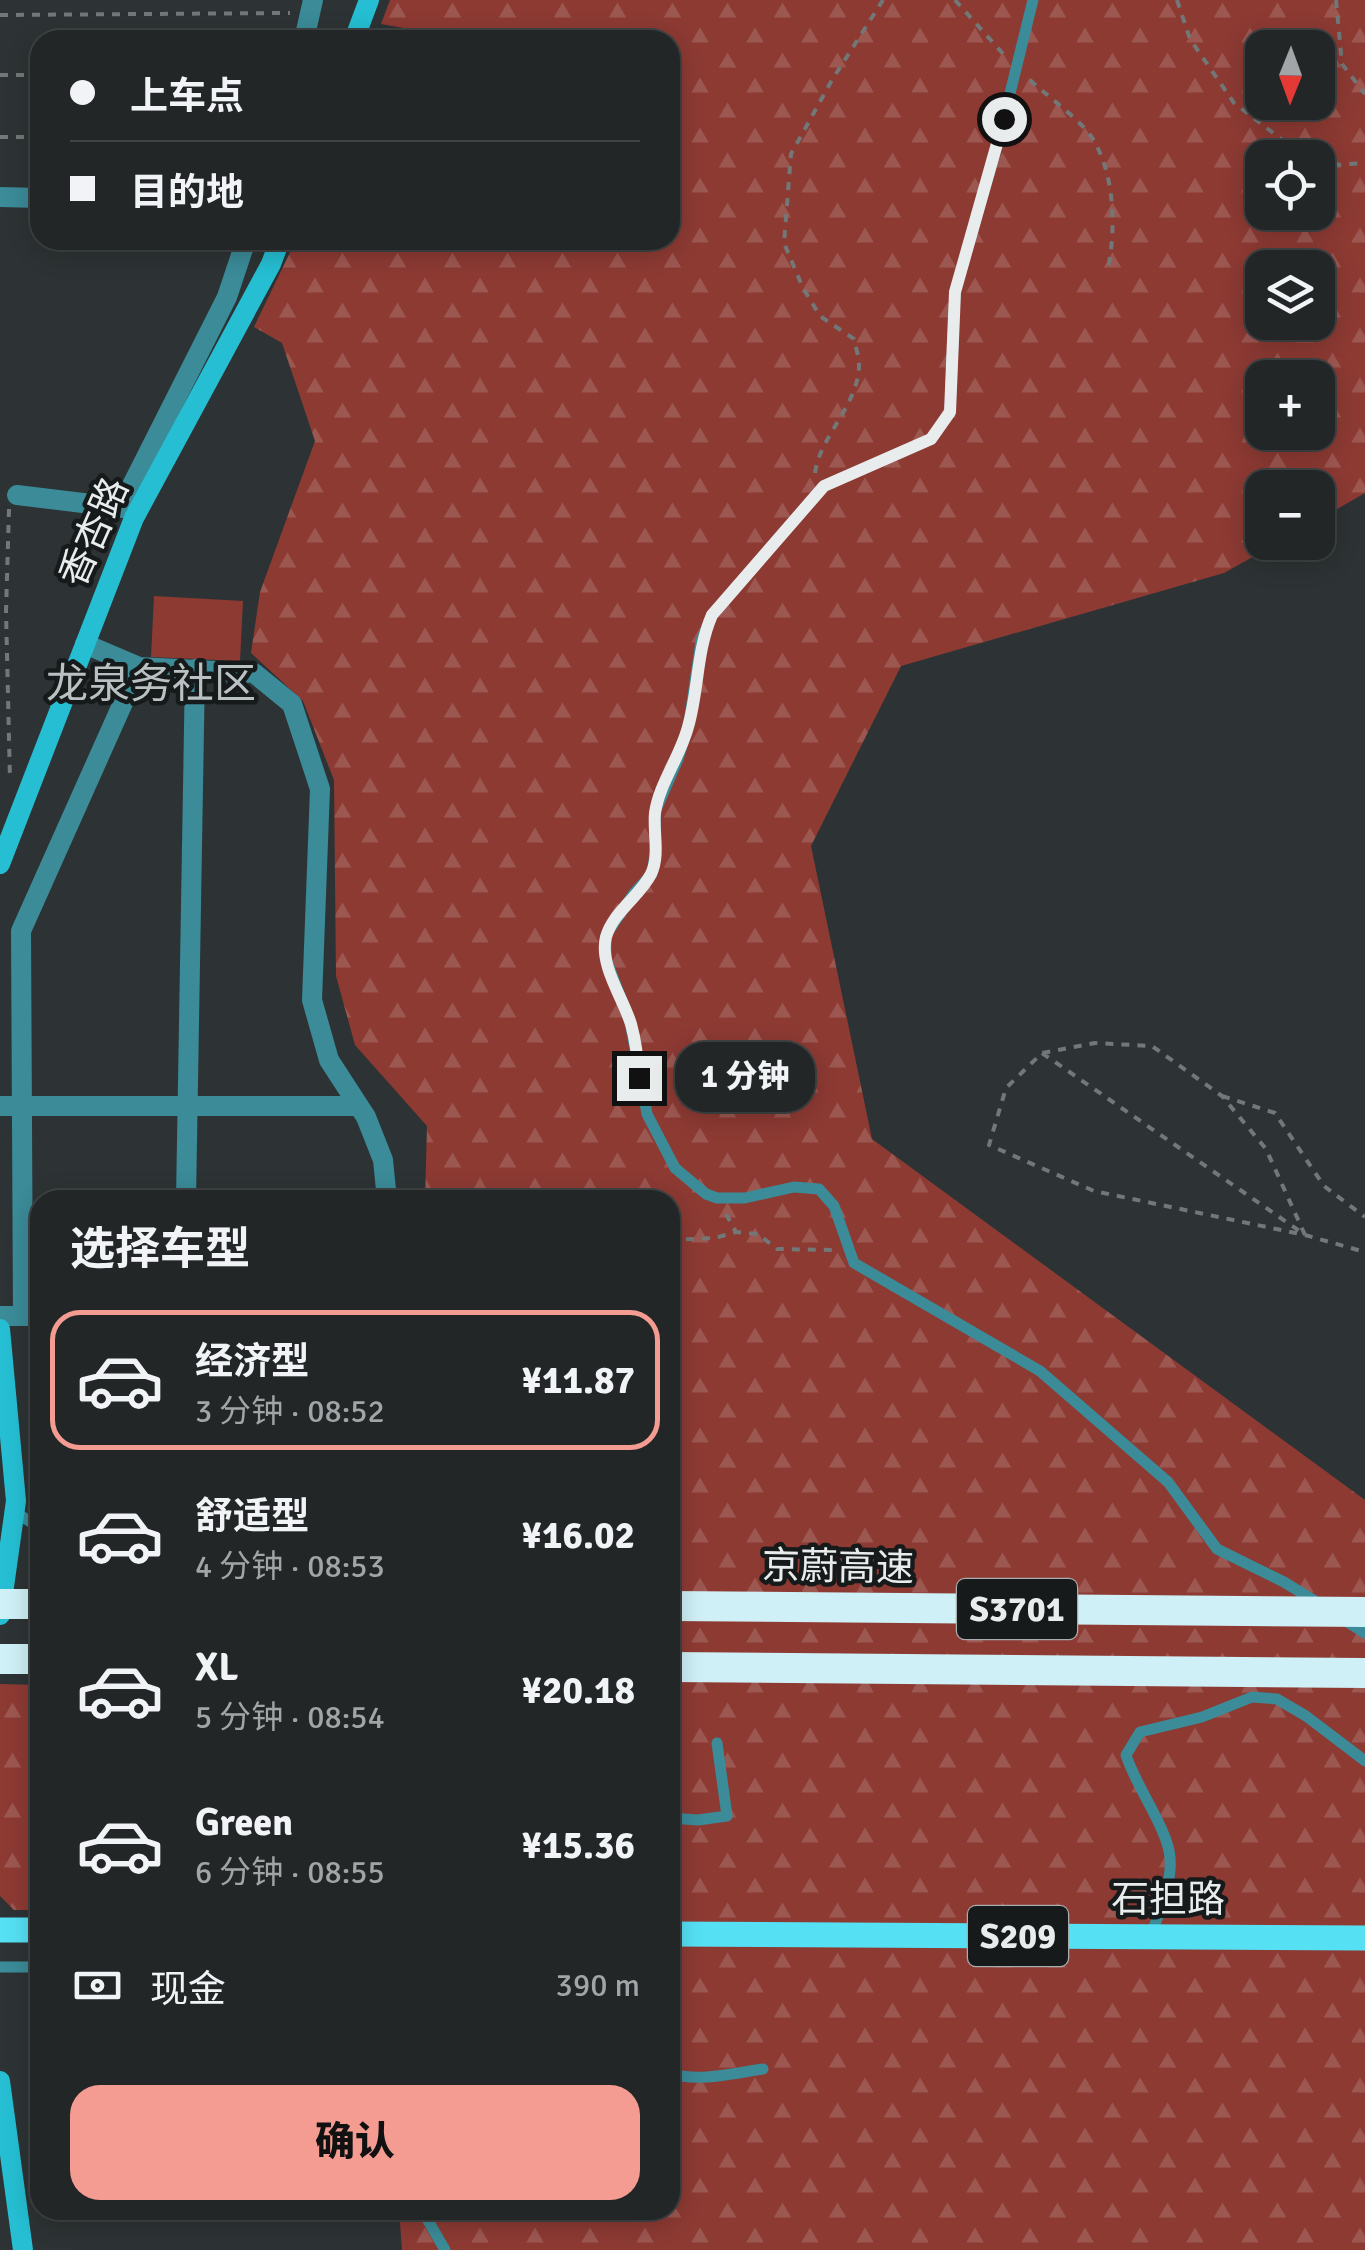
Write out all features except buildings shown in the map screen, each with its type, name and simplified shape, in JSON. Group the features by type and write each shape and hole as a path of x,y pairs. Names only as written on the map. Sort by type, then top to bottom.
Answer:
{"highway":[{"path":"0,1604 30,1604"},
{"name":"京蔚高速","path":"680,1606 1365,1612"},
{"path":"0,1659 30,1659"},
{"name":"S3701","path":"680,1667 1365,1673"}],"main road":[{"path":"0,1930 30,1930"},
{"name":"石担路","path":"680,1934 1365,1938"}],"street":[{"path":"358,30 369,0"},
{"path":"0,198 30,198"},
{"path":"17,495 130,508 227,297 243,250"},
{"name":"香杏路","path":"0,864 85,644 130,508 276,250"},
{"path":"85,644 139,666 254,673 292,704 320,789 312,1000 329,1060 359,1106 384,1160 386,1190"},
{"path":"30,1269 20,931 139,666"},
{"path":"186,1190 195,670"},
{"path":"0,1106 359,1106"},
{"path":"0,1316 30,1316"},
{"path":"0,1329 15,1512 0,1617"},
{"path":"0,2081 23,2250"}],"lane":[{"path":"1033,0 955,292 950,412 931,439 824,486 712,615 701,641 690,723 655,812 652,874 634,893 606,936 606,958 630,1022 647,1114 676,1168 706,1194 717,1198 745,1198 794,1187 820,1190 834,1206 854,1263 1040,1371 1168,1482 1217,1549 1284,1582 1365,1633"},
{"path":"15,1512 30,1522"},
{"path":"1151,1936 1169,1882 1170,1854 1132,1777 1126,1756 1140,1732 1202,1717 1252,1697 1277,1699 1306,1716 1365,1762"},
{"path":"680,1819 727,1816 717,1743"},
{"path":"0,1967 30,1967"},
{"path":"680,2076 763,2069"},
{"path":"428,2220 445,2250"}],"path":[{"path":"818,492 814,479 817,462 848,405 860,364 854,339 820,316 784,243 791,154 883,0"},
{"path":"955,0 1016,67 1092,138 1113,212 1108,269"},
{"path":"1176,0 1190,39 1234,103 1282,140"},
{"path":"1336,0 1342,64 1365,94"},
{"path":"0,16 312,6"},
{"path":"0,76 30,75"},
{"path":"0,137 30,136"},
{"path":"1335,165 1365,163"},
{"path":"11,789 7,545 8,512 17,495"},
{"path":"1305,1235 1266,1149 1222,1096 1152,1046 1095,1043 1042,1053 1006,1088 989,1145 1094,1191 1305,1235 1365,1252"},
{"path":"1042,1053 1305,1235"},
{"path":"1222,1096 1275,1113 1324,1186 1365,1217"},
{"path":"680,1240 715,1238 736,1232 758,1234 777,1249 850,1250"}],"green space":[{"path":"390,0 1365,0 1365,493 1335,510 1335,470 1245,470 1247,560 1224,573 901,666 811,846 872,1139 1365,1500 1365,2250 402,2250 400,2220 680,2220 680,1190 425,1190 427,1126 355,1045 336,976 334,780 303,701 251,653 260,592 315,441 282,343 254,327 291,250 680,250 680,30 415,30 381,24"},
{"path":"154,596 243,601 240,661 151,657"},
{"path":"0,1684 30,1685 30,1910 14,1910 0,1896"}],"district":[{"name":"龙泉务社区","path":"151,684"}],"route":[{"path":"639,1078 638,1052 630,1022 606,958 606,936 634,893 652,874 655,812 690,723 701,641 712,615 824,486 931,439 950,412 955,292 1004,119"}]}
